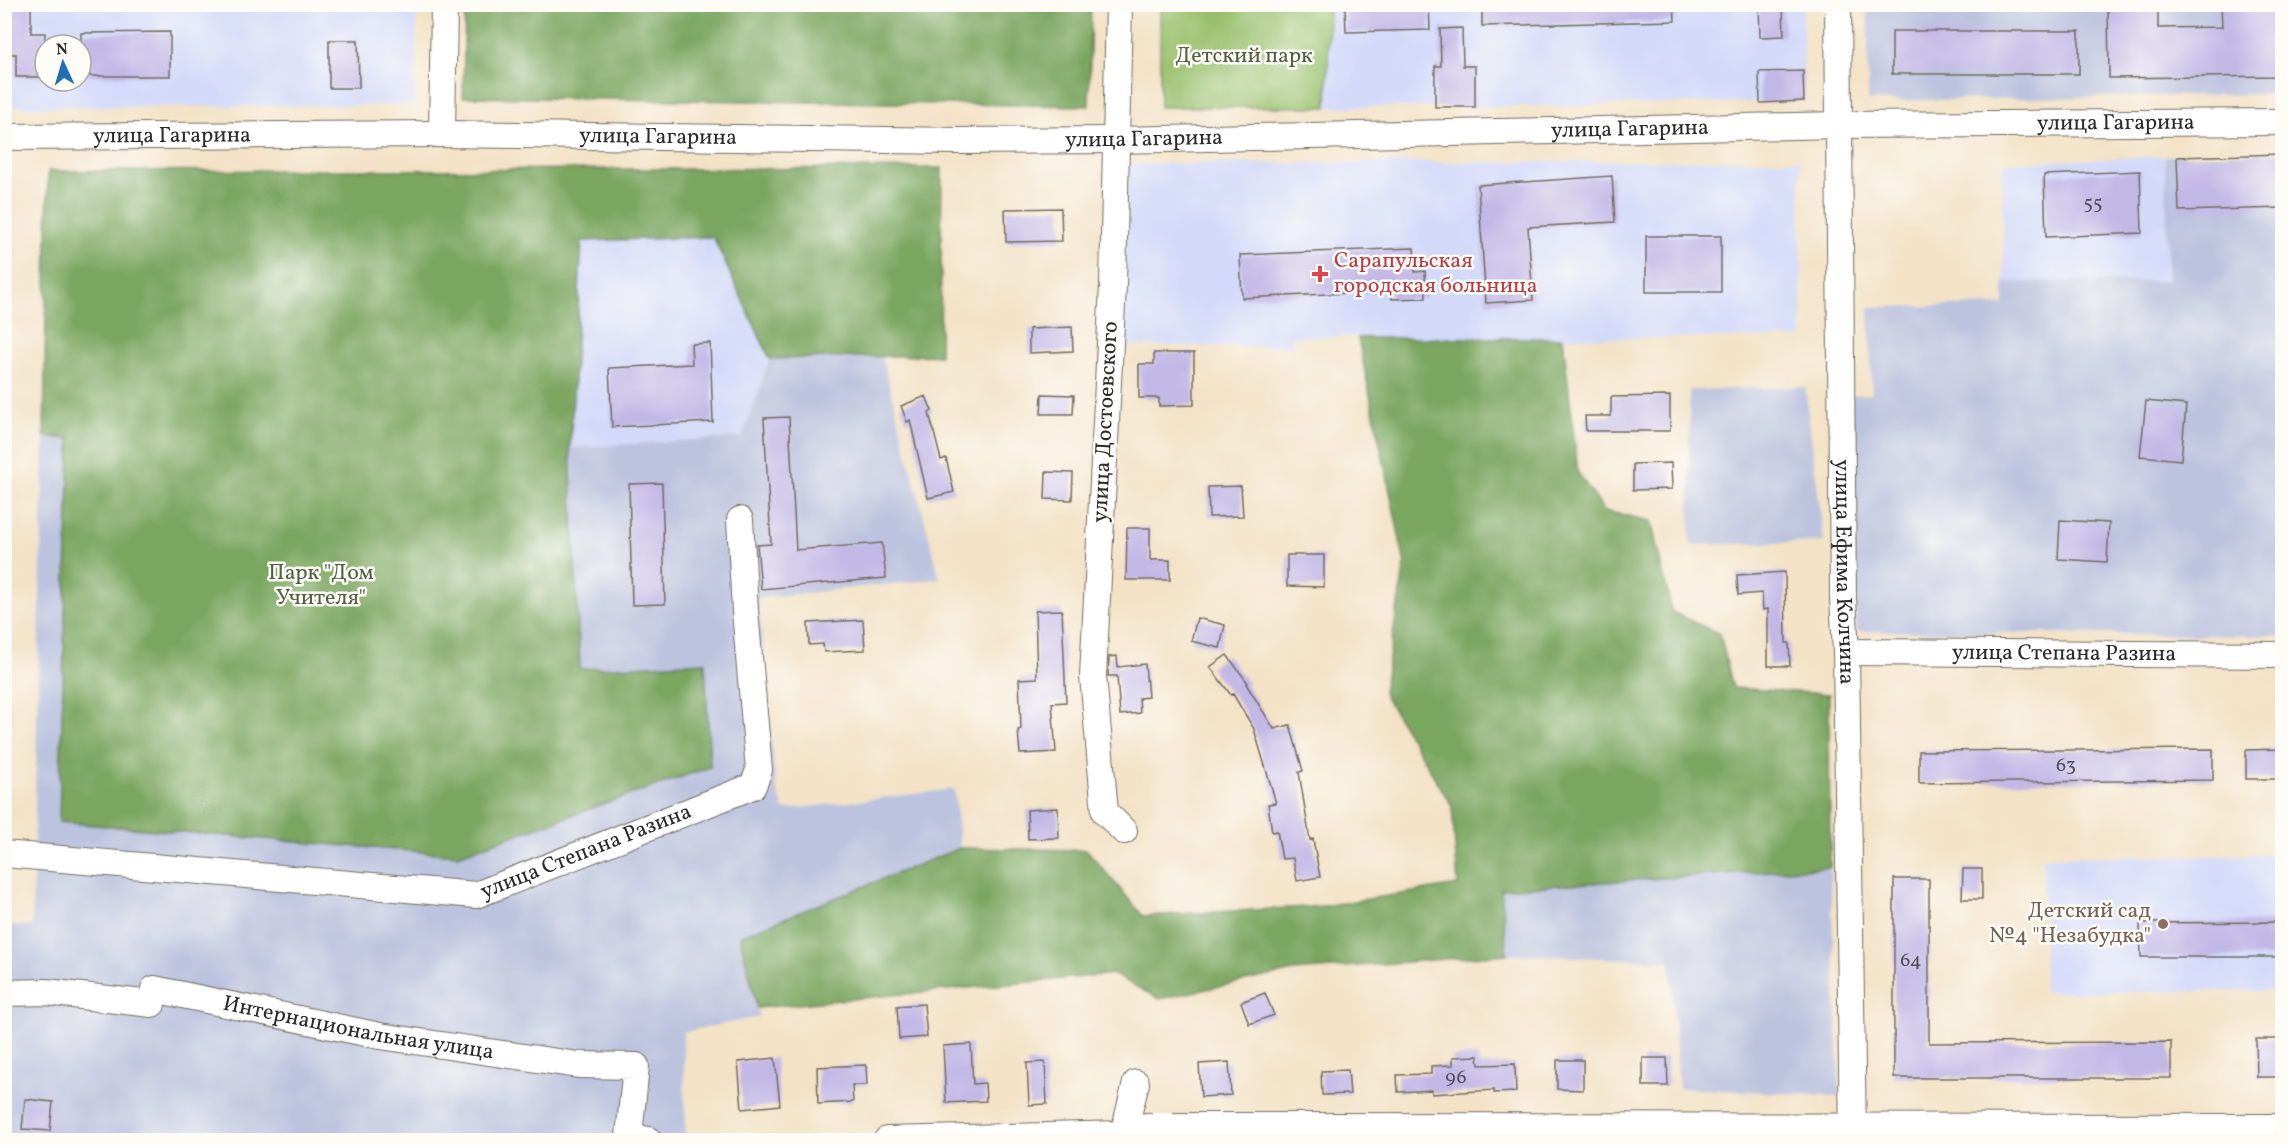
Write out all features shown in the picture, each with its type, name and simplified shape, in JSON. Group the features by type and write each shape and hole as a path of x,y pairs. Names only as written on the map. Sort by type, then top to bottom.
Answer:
{"street":[{"path":"442,135 444,4"},
{"name":"улица Достоевского","path":"1119,4 1113,285 1093,676 1105,812 1124,831"},
{"name":"улица Ефима Колчина","path":"1838,4 1842,598 1846,652 1853,1134"},
{"name":"улица Гагарина","path":"4,137 442,135 949,141 1116,140 1839,125 2283,122"},
{"name":"улица Степана Разина","path":"4,854 476,895 753,786 759,770 745,611 740,520"},
{"name":"улица Степана Разина","path":"1846,652 2283,655"},
{"name":"Интернациональная улица","path":"4,993 46,992 152,1004 154,989 380,1036 578,1065 636,1066 628,1136 648,1140"},
{"path":"1122,1137 1136,1083"},
{"path":"887,1140 1122,1137 1146,1126 1853,1134 2283,1127"}],"shaded area":[{"path":"4,5 417,5 414,105 5,107"},
{"path":"1329,5 1803,5 1804,101 1475,107 1327,107"},
{"path":"1868,5 2282,5 2282,94 1868,101"},
{"path":"2282,152 2282,636 1857,631 1849,395 1872,394 1869,307 2004,305 2004,282 2168,281 2165,156"},
{"path":"2165,156 2169,281 2004,282 2002,163"},
{"path":"1800,160 1802,338 1293,337 1293,346 1122,346 1119,164"},
{"path":"714,237 770,359 742,437 570,448 582,241"},
{"path":"882,357 940,579 758,598 776,786 784,810 954,789 960,848 740,936 759,1017 683,1032 686,1140 5,1140 4,925 32,926 44,436 70,438 59,821 704,662 580,669 570,448 742,437 770,359"},
{"path":"1805,387 1824,542 1690,545 1689,390"},
{"name":"Детский сад №4 \"Незабудка\"","path":"2282,855 2282,991 2044,992 2043,857"},
{"path":"1830,867 1840,1096 1679,1088 1670,961 1507,954 1500,889"}],"green space":[{"path":"465,5 1091,5 1089,106 463,97"},
{"name":"Детский парк","path":"1160,5 1329,5 1327,107 1160,107"},
{"name":"Парк \"Дом Учителя\"","path":"942,168 940,355 770,359 713,237 582,241 570,448 580,669 705,662 710,767 458,855 59,822 70,439 44,436 48,171"},
{"path":"1358,338 1563,338 1578,473 1604,511 1651,521 1672,612 1720,634 1733,688 1829,694 1830,867 1501,889 1507,954 1294,971 1159,999 1113,974 757,1008 740,936 960,848 1087,850 1143,916 1323,906 1458,885 1452,806 1383,693 1405,564"}],"building":[{"path":"4,4 31,4 33,77 16,77 16,54 4,54"},
{"path":"1429,4 1430,30 1346,32 1345,5"},
{"path":"1482,4 1674,4 1675,21 1482,26"},
{"path":"1759,4 1783,4 1784,36 1760,37"},
{"path":"2108,4 2158,4 2158,28 2222,27 2221,4 2281,4 2283,76 2109,78"},
{"path":"1462,28 1463,66 1475,66 1475,107 1435,107 1435,66 1441,66 1440,29"},
{"path":"1892,31 2079,31 2079,74 1892,74"},
{"path":"170,32 170,76 93,76 93,33 81,33"},
{"path":"329,40 358,40 359,88 329,88"},
{"path":"1803,71 1804,101 1760,103 1759,72"},
{"path":"2283,154 2283,208 2179,211 2177,157"},
{"path":"2140,171 2142,233 2046,237 2044,175"},
{"path":"1612,176 1615,222 1528,227 1533,300 1486,303 1478,185"},
{"path":"1061,208 1062,241 1006,242 1005,209"},
{"path":"1646,236 1721,236 1721,292 1646,292"},
{"path":"1414,248 1415,272 1425,271 1426,298 1392,299 1391,291 1242,298 1240,255"},
{"path":"1072,327 1073,351 1029,353 1029,329"},
{"path":"710,343 713,422 612,427 609,368 692,364 691,344"},
{"path":"1154,353 1194,353 1194,405 1159,406 1159,398 1139,398 1139,364 1154,364"},
{"path":"1042,394 1074,395 1073,414 1041,414"},
{"path":"926,396 932,411 929,413 941,460 946,458 954,492 928,498 910,420 907,422 901,406"},
{"path":"1670,396 1670,431 1586,431 1585,416 1611,416 1611,397"},
{"path":"2146,401 2186,405 2181,460 2140,456"},
{"path":"789,417 796,550 882,543 886,578 761,589 757,545 771,544 764,418"},
{"path":"1671,463 1672,489 1633,490 1633,464"},
{"path":"1046,472 1073,473 1072,500 1045,499"},
{"path":"662,483 665,604 632,605 629,484"},
{"path":"1241,486 1243,516 1209,517 1208,487"},
{"path":"2060,520 2109,523 2107,562 2058,559"},
{"path":"1127,528 1150,528 1150,560 1170,560 1170,580 1126,580"},
{"path":"1287,555 1324,555 1324,587 1287,586"},
{"path":"1785,572 1786,643 1789,643 1790,666 1768,666 1768,609 1763,610 1762,593 1738,595 1737,575"},
{"path":"1062,610 1066,702 1052,703 1056,752 1020,754 1019,679 1037,678 1035,611"},
{"path":"1197,618 1225,625 1220,648 1191,641"},
{"path":"863,620 865,650 824,652 823,644 809,645 808,623"},
{"path":"1227,655 1248,683 1246,684 1274,729 1290,725 1303,771 1299,772 1310,840 1313,839 1320,877 1297,881 1293,858 1282,859 1277,831 1272,832 1268,804 1276,803 1254,729 1233,694 1231,695 1210,667"},
{"path":"1117,656 1118,667 1145,664 1148,697 1139,698 1140,713 1120,715 1117,676 1108,676 1109,657"},
{"path":"2213,749 2213,780 1919,783 1919,751"},
{"path":"2283,749 2283,779 2246,779 2246,750"},
{"path":"1058,808 1059,838 1028,839 1027,810"},
{"path":"1963,869 1982,869 1982,899 1962,899"},
{"path":"1894,879 1929,879 1929,1043 2171,1042 2171,1078 1894,1078"},
{"path":"2283,922 2283,957 2141,957 2140,923"},
{"path":"1265,993 1274,1015 1249,1024 1241,1002"},
{"path":"924,1004 927,1037 899,1039 897,1006"},
{"path":"2256,1039 2283,1039 2283,1077 2257,1077"},
{"path":"971,1044 973,1084 985,1083 986,1101 946,1103 943,1046"},
{"path":"1478,1056 1479,1065 1515,1064 1516,1092 1494,1093 1494,1090 1432,1094 1432,1090 1398,1092 1397,1075 1431,1074 1431,1066 1453,1065 1453,1057"},
{"path":"775,1058 780,1105 742,1109 738,1062"},
{"path":"1643,1058 1667,1058 1668,1086 1643,1086"},
{"path":"1557,1060 1583,1060 1583,1090 1557,1089"},
{"path":"1045,1062 1047,1104 1029,1105 1027,1063"},
{"path":"1229,1062 1231,1095 1201,1097 1199,1064"},
{"path":"866,1065 867,1085 852,1085 853,1102 818,1104 817,1067"},
{"path":"1348,1070 1350,1094 1322,1095 1321,1071"},
{"path":"25,1099 53,1102 50,1131 22,1129"}],"place":[{"name":"Сарапульская городская больница","path":"1320,274"},
{"name":"Детский сад №4 \"Незабудка\"","path":"2163,924"}]}
